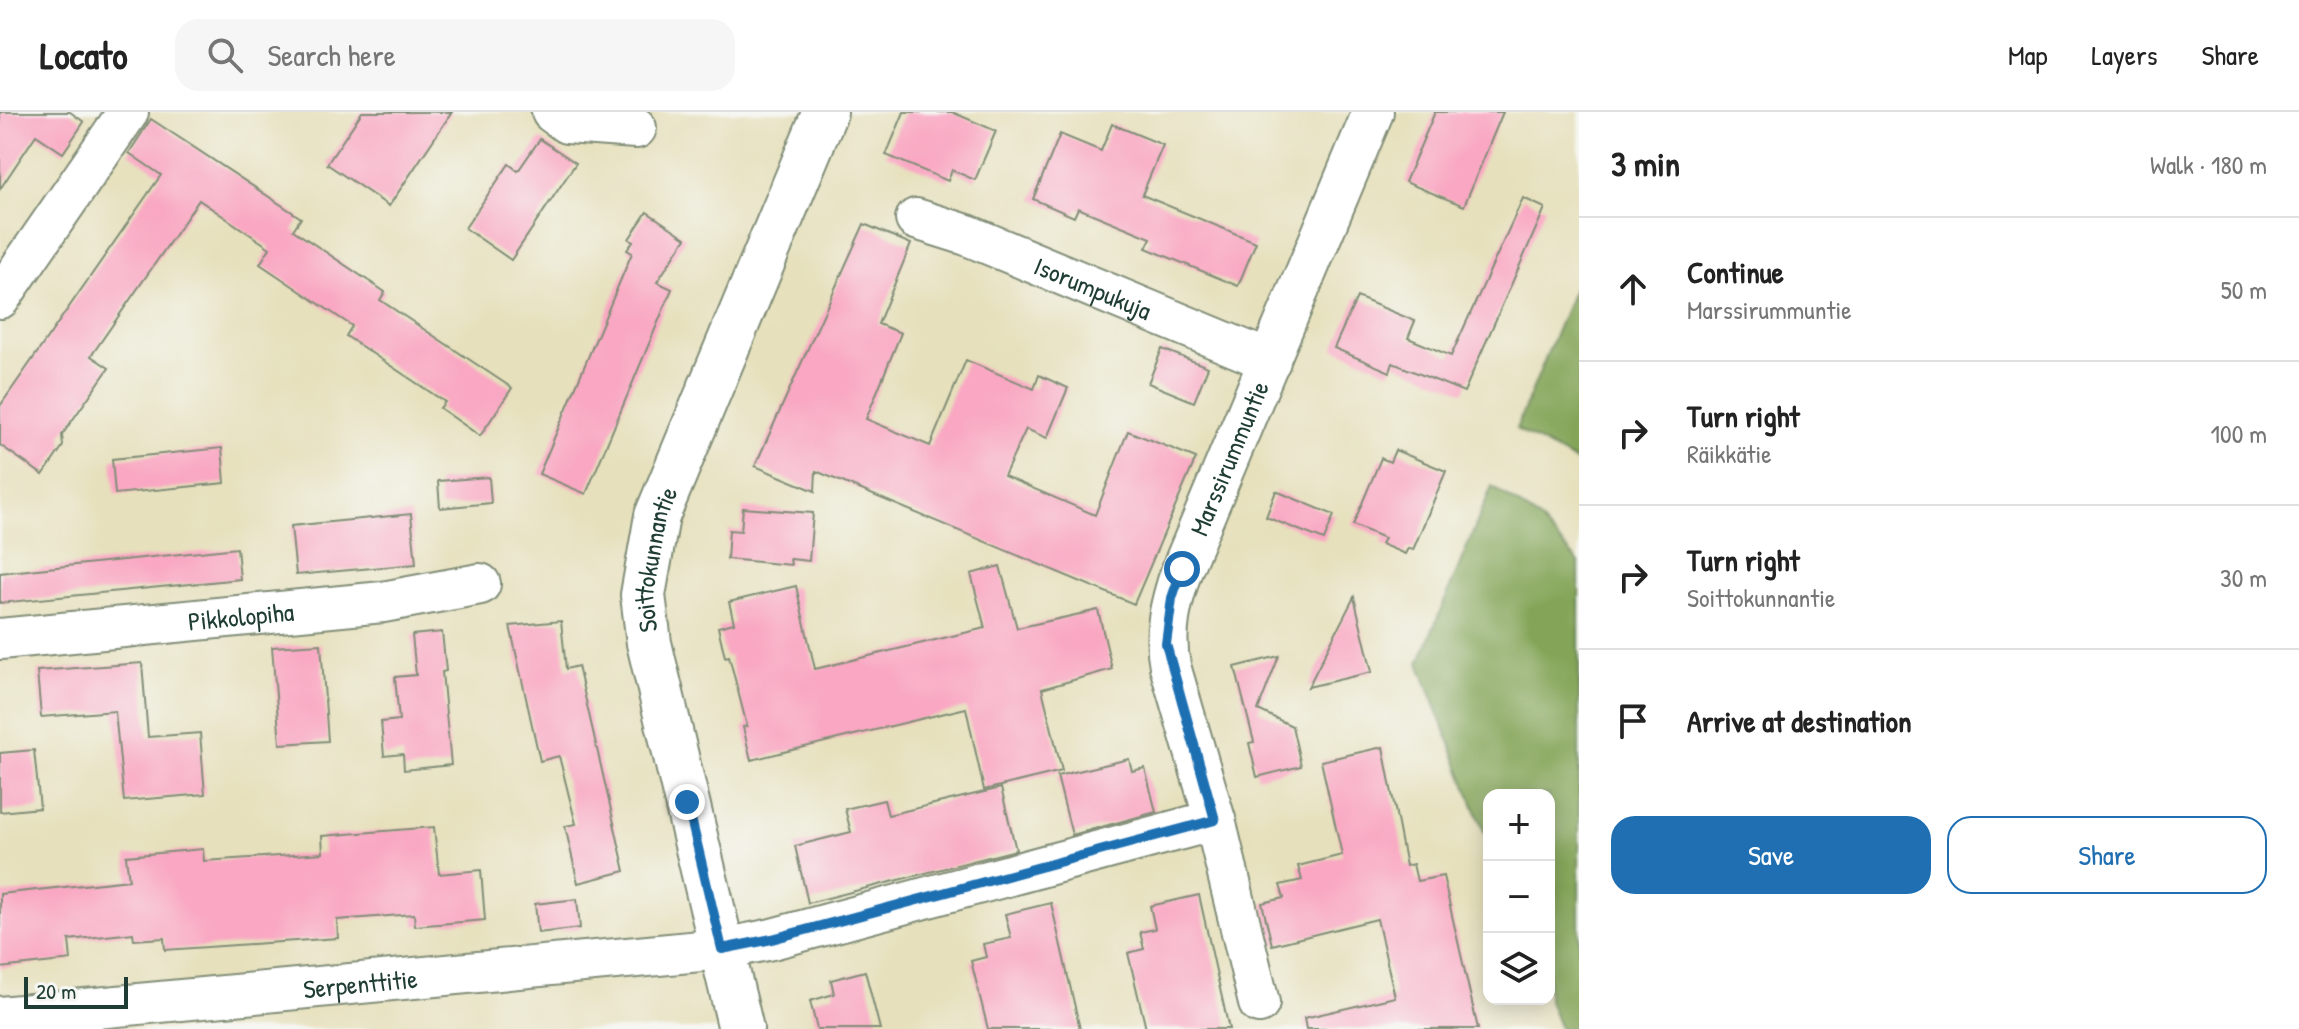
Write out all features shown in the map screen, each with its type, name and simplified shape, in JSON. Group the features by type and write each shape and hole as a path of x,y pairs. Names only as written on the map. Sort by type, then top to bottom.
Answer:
{"street":[{"path":"0,298 128,112"},
{"path":"552,112 567,123 636,128"},
{"name":"Soittokunnantie","path":"741,1029 649,643 643,595 657,516 825,112"},
{"name":"Marssirummuntie","path":"1259,1003 1215,820 1170,666 1166,644 1168,622 1182,569 1373,112"},
{"name":"Isorumpukuja","path":"916,219 967,235 1270,361"},
{"name":"Pikkolopiha","path":"0,639 367,604 480,584"},
{"name":"Serpenttitie","path":"0,1017 722,949 772,939 1215,820"}],"green space":[{"path":"1579,277 1579,463 1516,429"},
{"path":"1492,486 1539,519 1579,563 1579,1029 1560,1029 1550,1005 1555,1005 1555,789 1483,789 1483,829 1419,663"}],"building":[{"path":"0,112 70,112 84,122 63,153 36,135 0,189"},
{"path":"362,112 452,112 389,206 327,164"},
{"path":"904,112 952,112 996,131 975,180 952,170 948,181 886,155"},
{"path":"1435,112 1503,112 1464,206 1405,182"},
{"path":"151,119 301,218 293,230 385,292 380,300 512,388 480,436 440,408 445,402 346,336 352,326 260,264 270,248 199,200 91,356 109,368 62,435 63,446 43,475 0,445 0,406 161,175 129,153"},
{"path":"1112,124 1163,145 1142,195 1256,242 1238,286 1146,248 1151,238 1078,208 1074,217 1033,199 1060,134 1101,151"},
{"path":"540,139 576,163 511,260 465,228 509,164 518,171"},
{"path":"1523,198 1545,208 1464,392 1393,363 1390,372 1334,348 1357,297 1415,321 1408,338 1451,356"},
{"path":"647,212 686,238 657,282 672,289 586,494 539,474 632,253 627,250 633,242 629,239"},
{"path":"864,224 911,244 878,324 901,333 866,419 930,446 966,360 1034,389 1039,375 1068,388 1047,438 1026,429 1004,476 1095,515 1128,431 1196,458 1134,604 816,471 815,491 755,466"},
{"path":"1162,349 1208,367 1194,402 1148,383"},
{"path":"222,448 225,483 115,494 112,459"},
{"path":"1395,450 1446,471 1413,550 1408,548 1405,554 1381,544 1384,538 1353,525 1381,458 1390,462"},
{"path":"489,477 491,503 440,508 438,481"},
{"path":"1276,491 1334,515 1324,540 1266,517"},
{"path":"743,508 813,513 809,561 790,559 791,565 727,559 729,530 741,531"},
{"path":"411,514 416,564 296,575 291,526"},
{"path":"237,548 240,579 0,603 0,573"},
{"path":"1000,566 1017,628 1098,610 1112,669 1042,689 1062,771 984,790 966,708 751,760 743,727 747,726 729,656 725,657 718,627 734,623 729,602 796,586 815,669 985,628 971,574"},
{"path":"1354,597 1372,672 1308,687"},
{"path":"561,621 566,669 578,666 625,871 578,883 565,826 576,824 559,756 540,761 510,626"},
{"path":"442,632 446,671 442,672 451,765 404,770 403,754 384,756 381,722 399,720 395,677 416,675 412,635"},
{"path":"321,644 328,741 280,744 272,647"},
{"path":"1279,656 1258,710 1292,726 1301,766 1257,777 1249,743 1254,742 1235,667"},
{"path":"142,663 148,737 200,733 205,794 124,801 115,711 41,717 37,671"},
{"path":"1383,747 1406,866 1413,864 1417,881 1443,876 1478,1029 1306,1029 1304,1018 1395,997 1377,919 1272,945 1262,903 1284,898 1280,885 1302,880 1298,866 1342,855 1321,761"},
{"path":"34,750 40,808 0,812 0,753"},
{"path":"1129,759 1132,771 1145,768 1156,812 1072,835 1057,776"},
{"path":"1001,788 1016,850 808,903 795,846 851,832 845,809 884,800 888,815"},
{"path":"434,827 439,874 481,870 485,920 415,926 414,914 337,920 338,938 165,950 164,938 134,940 133,933 69,940 71,960 0,968 0,894 129,880 126,856 203,849 204,861 323,853 322,836"},
{"path":"1199,895 1229,1029 1146,1029 1128,953 1144,949 1140,932 1155,929 1150,906"},
{"path":"577,899 580,928 538,933 535,904"},
{"path":"1051,903 1080,1029 988,1029 971,961 986,957 983,944 1011,938 1005,914"},
{"path":"865,971 880,1029 817,1029 810,1001 834,994 831,980"}],"route":[{"path":"687,802 722,949 772,939 1215,820 1166,644 1172,598 1182,569"}]}
